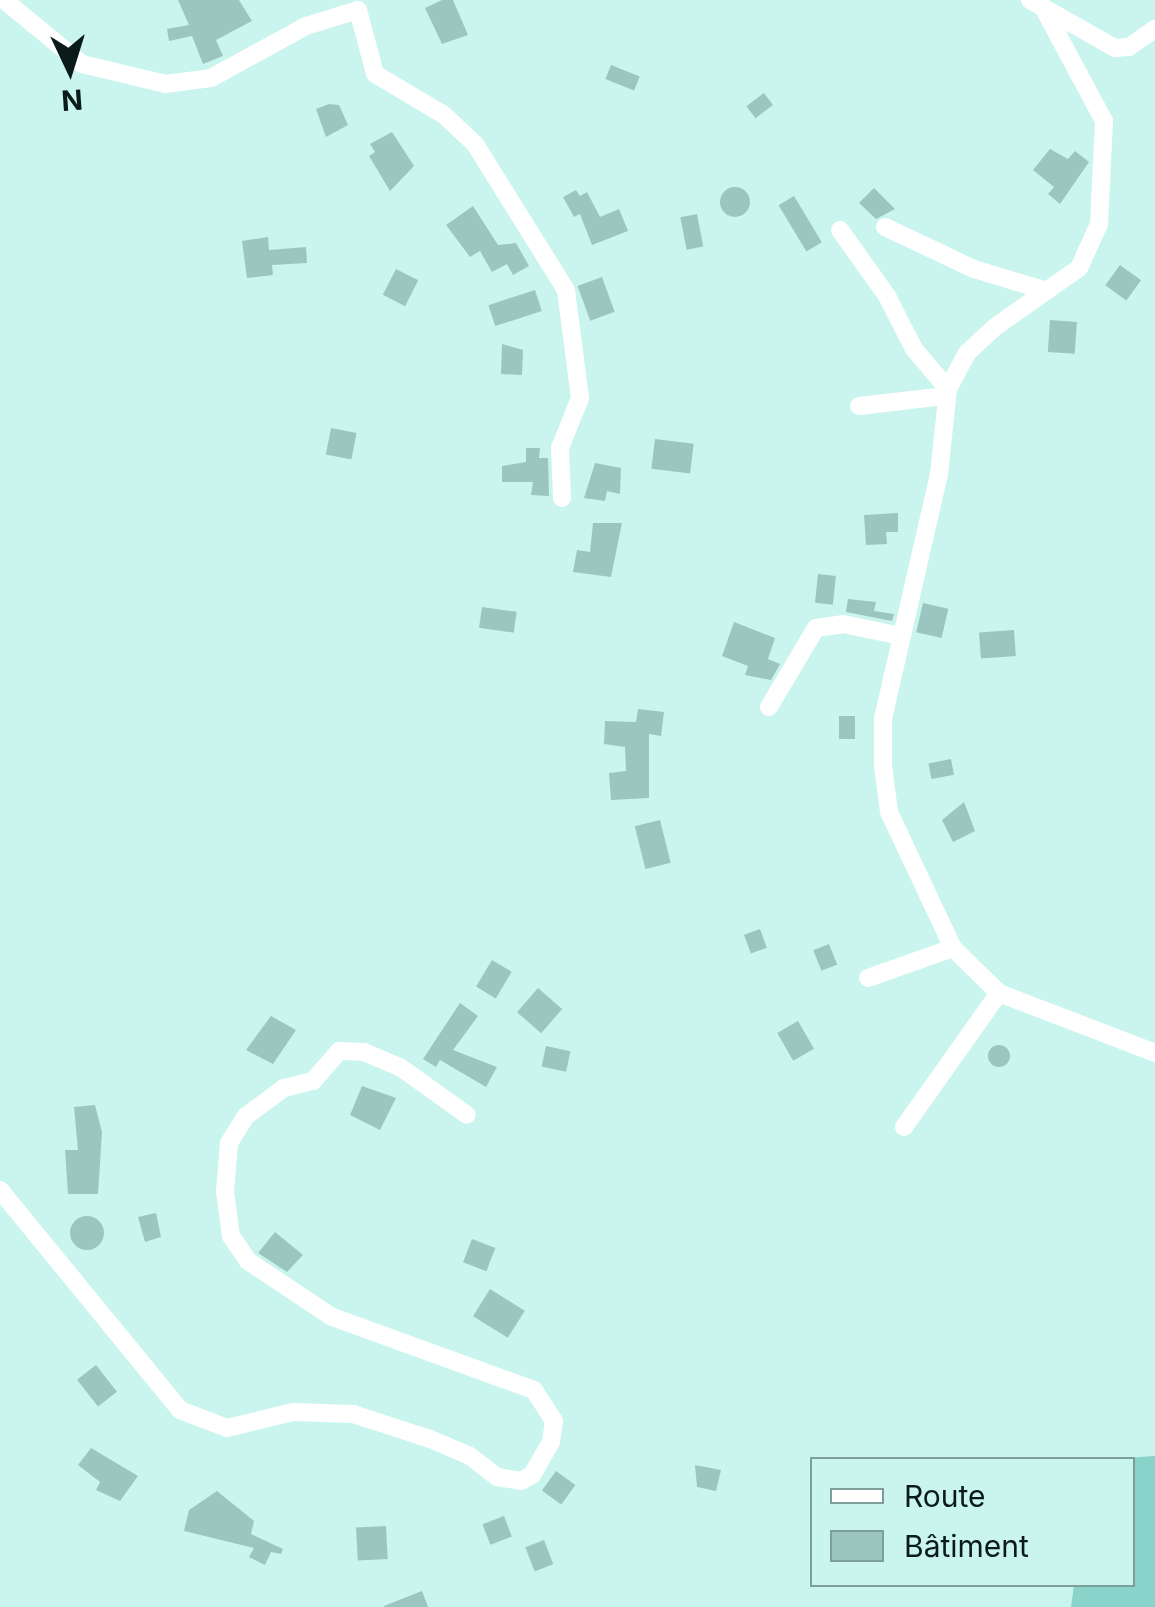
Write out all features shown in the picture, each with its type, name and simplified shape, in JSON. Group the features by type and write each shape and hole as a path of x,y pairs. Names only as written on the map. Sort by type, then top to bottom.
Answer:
{"street":[{"path":"4,0 82,64 166,84 211,78 306,26 358,10 375,74 444,115 476,144 566,290 580,398 560,448 562,498"},
{"path":"1037,5 1115,48 1155,29"},
{"path":"1037,5 1094,96 1107,145 1094,244 1079,268 967,354 947,392 939,474 884,718 889,812 953,948 999,993 1155,1054"},
{"path":"885,227 974,269 1047,291"},
{"path":"840,230 887,296 914,349 947,392"},
{"path":"858,406 947,392"},
{"path":"769,707 816,628 843,624 901,636"},
{"path":"868,978 953,948"},
{"path":"904,1127 999,993"},
{"path":"0,1190 180,1410 227,1428 293,1412 353,1414 430,1439 470,1456 497,1477 521,1481 532,1475 554,1421 534,1390 332,1317 278,1286 248,1261 231,1236 224,1191 229,1143 246,1116 284,1088 313,1081 338,1050 364,1052 400,1067 468,1115"}],"shaded area":[{"path":"1155,1456 1155,1607 1071,1607 1074,1587 1135,1587 1135,1457"}],"building":[{"path":"178,0 239,0 252,21 216,40 223,56 203,64 192,36 169,41 167,29 189,25"},
{"path":"442,0 453,0 468,35 442,44 425,8"},
{"path":"611,65 640,77 634,91 605,79"},
{"path":"764,93 773,105 755,118 746,106"},
{"path":"339,105 348,125 326,137 316,109"},
{"path":"392,132 414,166 390,191 369,156 375,152 370,144"},
{"path":"1050,149 1068,159 1075,151 1089,162 1060,204 1048,194 1054,187 1033,170"},
{"path":"735,187 749,196 750,202 741,216 735,217 721,208 720,202 729,188"},
{"path":"874,188 895,209 876,219 859,203"},
{"path":"576,190 580,196 587,192 600,217 619,209 628,231 592,245 580,214 574,217 563,197"},
{"path":"794,196 822,242 806,252 779,205"},
{"path":"473,206 498,245 516,243 529,266 513,275 507,264 492,272 480,251 470,257 446,225"},
{"path":"697,214 703,246 687,250 680,217"},
{"path":"268,237 269,250 306,247 307,263 272,265 273,275 247,278 242,241"},
{"path":"1120,265 1141,280 1126,301 1105,285"},
{"path":"396,269 418,280 405,306 383,295"},
{"path":"602,277 615,312 590,321 578,286"},
{"path":"535,290 542,311 495,326 488,305"},
{"path":"1050,320 1077,322 1075,354 1048,352"},
{"path":"502,344 523,350 522,375 501,374"},
{"path":"331,428 357,433 351,459 326,455"},
{"path":"655,439 694,444 690,474 651,469"},
{"path":"526,448 540,448 539,458 548,458 549,496 531,495 533,482 502,482 502,466 526,462"},
{"path":"595,463 621,468 620,494 607,491 605,501 584,498"},
{"path":"898,513 898,532 886,532 887,544 866,545 864,515"},
{"path":"593,523 622,523 611,577 573,572 577,550 590,552"},
{"path":"818,574 836,576 833,605 815,603"},
{"path":"848,599 876,602 874,611 894,614 892,621 846,612"},
{"path":"923,603 948,609 942,638 916,632"},
{"path":"482,607 517,612 514,633 479,628"},
{"path":"734,622 775,638 768,659 780,664 771,680 745,675 748,666 722,656"},
{"path":"1014,630 1016,656 981,658 979,632"},
{"path":"638,709 664,712 661,736 649,734 649,798 611,800 609,773 626,771 625,747 604,744 605,721 636,722"},
{"path":"839,716 855,716 855,739 839,739"},
{"path":"951,759 954,775 931,779 928,763"},
{"path":"964,802 975,831 953,842 942,820"},
{"path":"660,820 671,863 645,869 635,826"},
{"path":"760,929 767,948 751,954 744,935"},
{"path":"829,944 837,964 821,971 813,950"},
{"path":"492,960 512,972 496,998 476,987"},
{"path":"538,988 562,1009 541,1033 517,1012"},
{"path":"460,1003 478,1016 453,1050 497,1067 486,1087 440,1060 436,1067 423,1059"},
{"path":"271,1016 296,1030 273,1064 246,1050"},
{"path":"798,1021 814,1049 793,1061 777,1033"},
{"path":"995,1045 1003,1045 1010,1056 1003,1067 995,1067 988,1060 988,1052"},
{"path":"546,1046 570,1051 566,1072 542,1067"},
{"path":"362,1086 396,1098 380,1130 350,1115"},
{"path":"95,1105 102,1132 98,1194 68,1194 65,1150 78,1150 74,1107"},
{"path":"156,1213 161,1237 145,1242 138,1217"},
{"path":"87,1216 99,1221 104,1233 99,1245 87,1250 75,1245 70,1233 75,1221"},
{"path":"275,1232 303,1255 287,1272 258,1253"},
{"path":"472,1239 495,1248 486,1271 463,1262"},
{"path":"490,1289 525,1311 508,1338 473,1316"},
{"path":"96,1365 117,1392 98,1407 77,1380"},
{"path":"91,1448 138,1476 120,1501 96,1490 100,1482 78,1465"},
{"path":"695,1465 721,1470 716,1491 697,1487"},
{"path":"556,1471 575,1485 561,1505 542,1490"},
{"path":"217,1491 254,1521 251,1534 283,1549 281,1554 271,1552 265,1565 249,1557 254,1548 184,1531 189,1510"},
{"path":"504,1516 512,1537 490,1545 483,1524"},
{"path":"386,1526 388,1559 358,1561 356,1528"},
{"path":"544,1540 553,1564 535,1571 525,1547"},
{"path":"422,1591 428,1607 384,1607 384,1606"}]}
